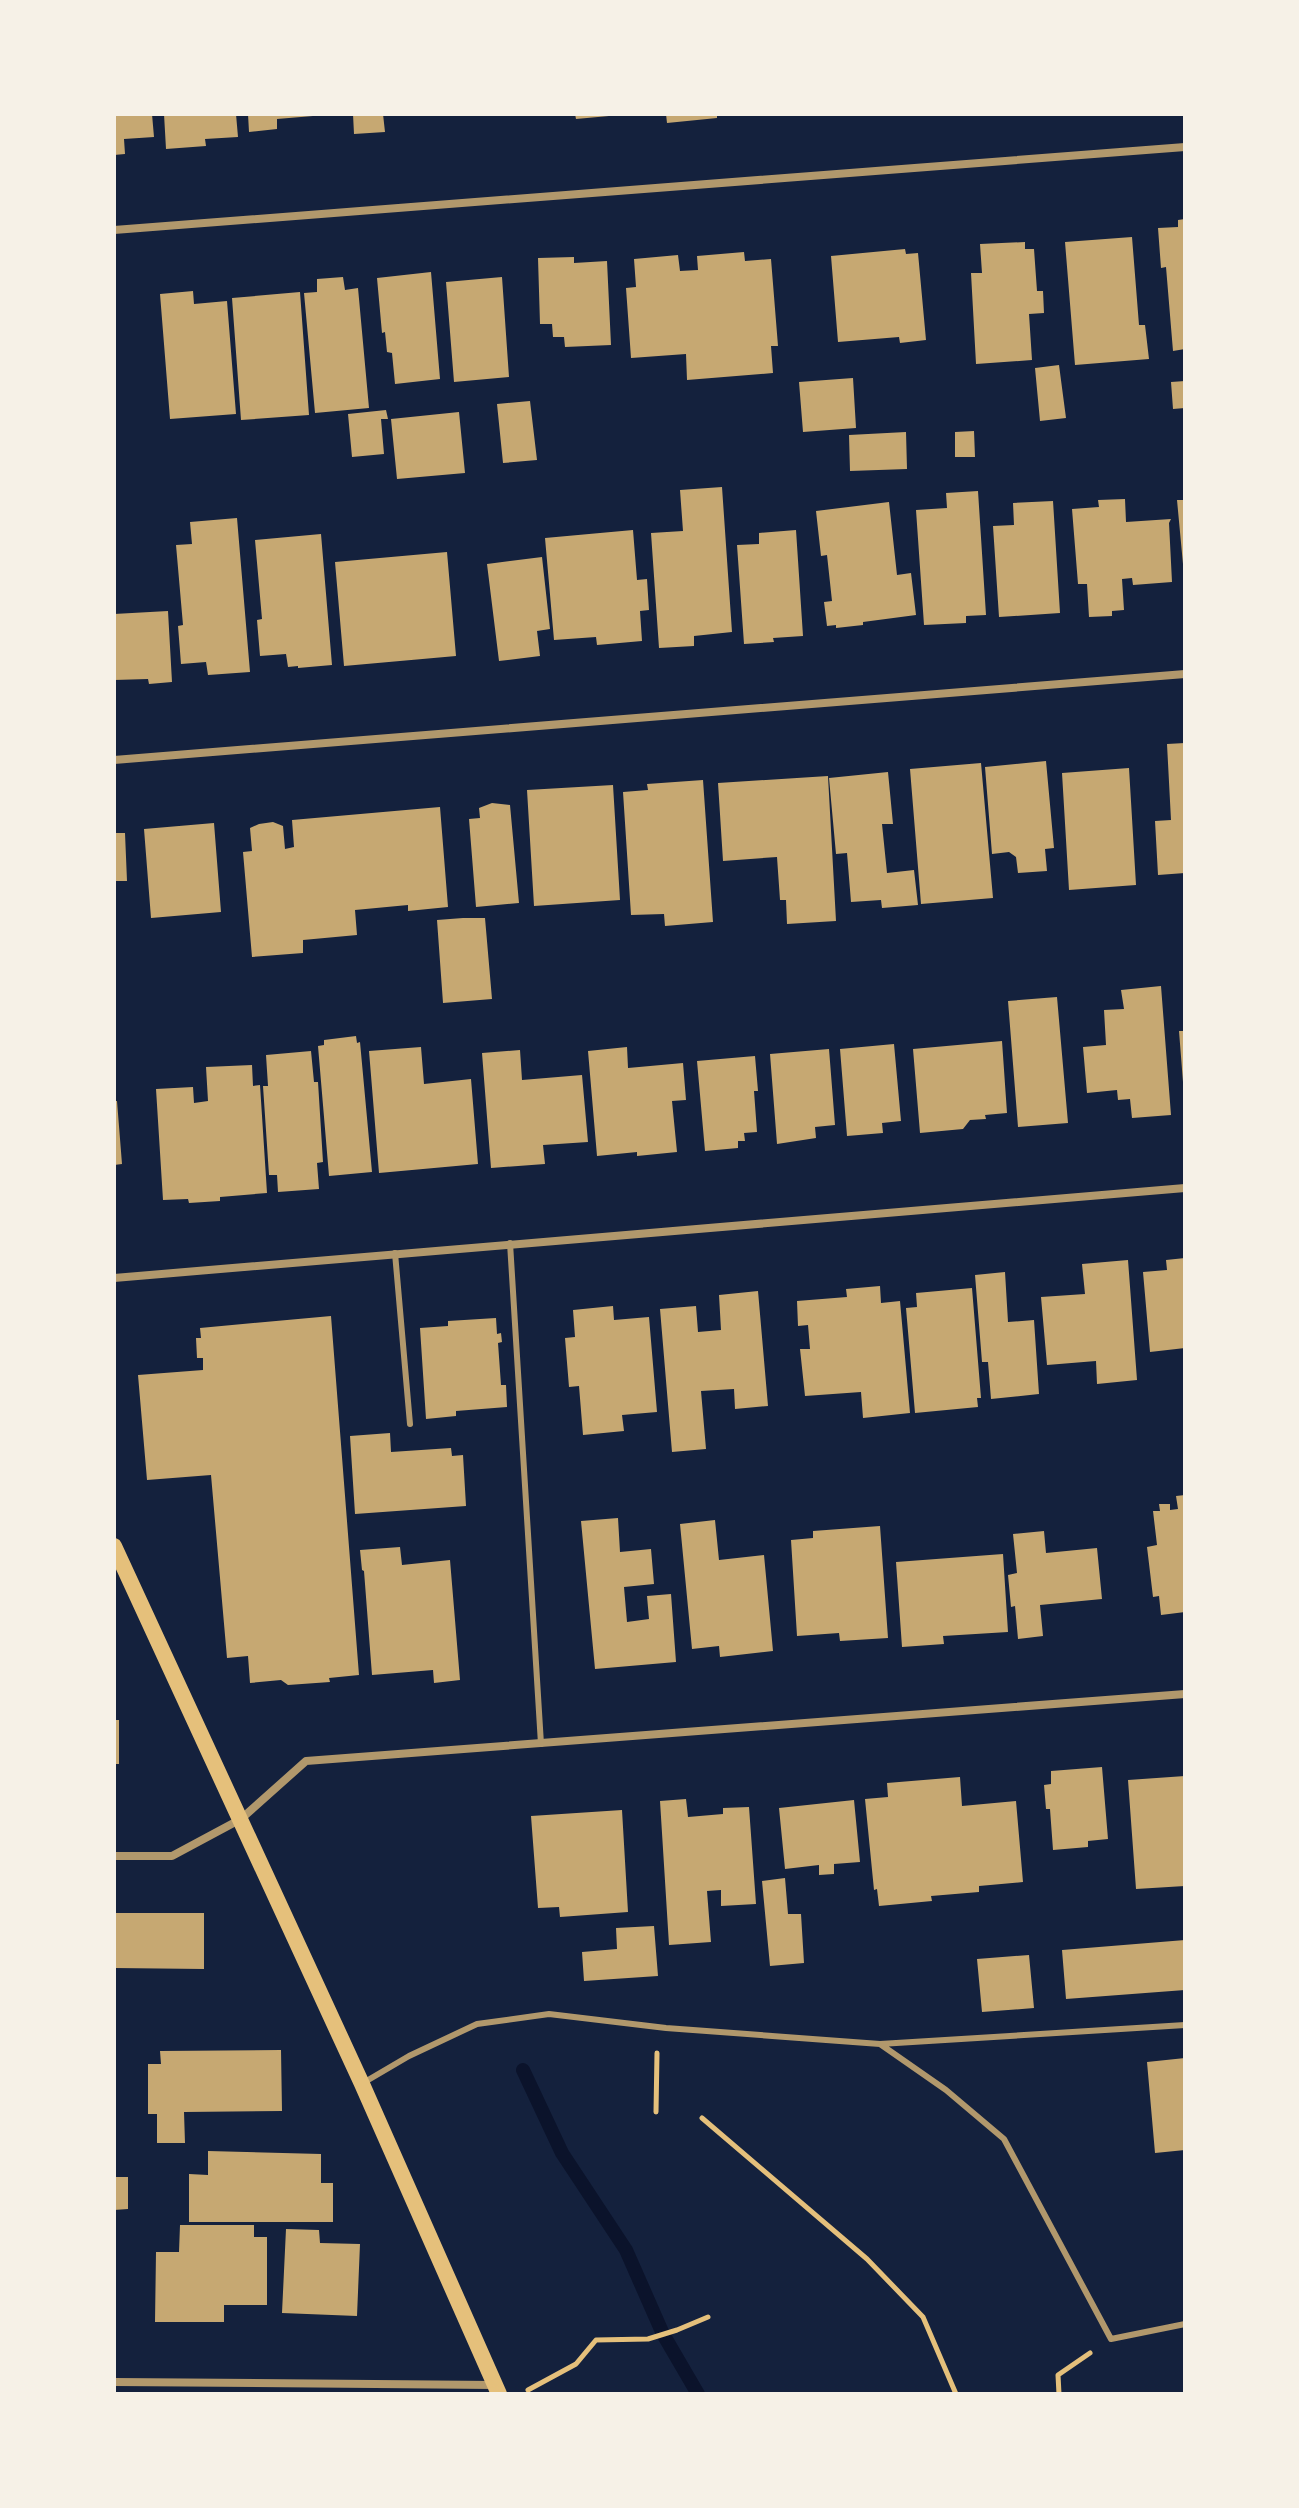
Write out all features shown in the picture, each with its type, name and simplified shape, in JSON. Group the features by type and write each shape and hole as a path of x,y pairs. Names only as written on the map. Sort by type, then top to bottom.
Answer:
{"main road":[{"path":"114,1546 362,2084 498,2389"}],"street":[{"path":"114,230 1185,147"},
{"path":"114,760 1185,674"},
{"path":"114,1278 1185,1188"},
{"path":"114,1856 172,1856 241,1819 306,1761 1185,1694"},
{"path":"114,2382 498,2389"}],"lane":[{"path":"510,1243 541,1744"},
{"path":"395,1253 410,1424"},
{"path":"362,2084 409,2056 477,2024 549,2014 657,2027 880,2044 1185,2025"},
{"path":"880,2044 946,2090 1004,2139 1111,2339 1185,2324"}],"path":[{"path":"656,2112 657,2027"},
{"path":"702,2118 867,2259 923,2317 956,2394"},
{"path":"520,2394 576,2364 596,2340 648,2339 708,2317"},
{"path":"1059,2394 1058,2375 1111,2339"}],"building":[{"path":"114,114 152,114 154,137 124,139 125,154 114,155"},
{"path":"164,114 236,114 238,137 205,139 206,146 166,149"},
{"path":"248,114 313,116 277,119 277,129 249,132"},
{"path":"353,114 383,114 385,132 354,134"},
{"path":"575,114 609,114 609,116 576,119"},
{"path":"666,114 717,114 717,118 667,123"},
{"path":"1185,219 1185,349 1173,351 1166,267 1161,268 1158,228 1178,227 1178,220"},
{"path":"1132,237 1139,325 1145,325 1149,359 1075,365 1065,242"},
{"path":"1025,242 1025,249 1034,249 1037,291 1043,291 1044,313 1029,314 1032,360 976,364 971,273 982,273 980,244"},
{"path":"905,249 906,254 918,253 926,340 900,343 899,337 838,342 831,256"},
{"path":"744,252 745,261 771,259 778,346 771,346 773,373 687,380 686,354 631,358 626,288 636,287 634,259 678,255 680,271 698,270 697,256"},
{"path":"574,257 574,263 607,261 611,345 565,347 564,337 553,337 552,324 540,324 538,258"},
{"path":"431,272 440,379 395,384 392,353 387,352 385,332 382,333 377,278"},
{"path":"343,277 345,290 358,288 369,408 315,413 304,293 317,292 317,279"},
{"path":"502,277 509,377 454,382 446,282"},
{"path":"193,291 194,304 227,301 236,414 170,419 160,294"},
{"path":"300,292 309,415 241,420 232,298"},
{"path":"1059,365 1066,418 1040,421 1035,368"},
{"path":"853,378 856,428 803,432 799,382"},
{"path":"1185,381 1185,408 1173,409 1171,382"},
{"path":"530,401 537,460 503,463 497,404"},
{"path":"386,410 388,419 381,419 384,454 352,457 348,414"},
{"path":"459,412 465,473 397,479 391,419"},
{"path":"974,431 975,457 955,457 955,432"},
{"path":"906,432 907,469 850,471 849,435"},
{"path":"722,487 732,632 694,636 694,646 659,648 651,533 683,531 680,490"},
{"path":"978,491 986,615 966,616 966,623 924,625 916,510 947,508 946,493"},
{"path":"1125,499 1126,522 1171,519 1172,582 1133,585 1132,578 1122,579 1124,610 1112,611 1112,616 1089,617 1087,584 1078,584 1072,509 1099,507 1098,500"},
{"path":"1177,500 1185,500 1185,564 1183,564"},
{"path":"1053,501 1060,613 999,617 993,526 1014,525 1013,503"},
{"path":"889,502 897,575 911,573 916,615 863,622 863,625 827,626 824,602 832,601 827,555 821,556 816,511"},
{"path":"237,518 250,672 208,675 206,662 181,664 178,626 183,625 176,545 192,544 190,522"},
{"path":"633,530 637,580 647,579 649,610 640,611 642,641 597,645 596,637 554,640 545,538"},
{"path":"796,530 803,636 744,644 737,545 759,544 759,533"},
{"path":"321,534 332,665 288,667 286,654 260,656 257,620 262,619 255,540"},
{"path":"447,552 456,656 344,666 335,562"},
{"path":"542,557 550,629 537,631 540,656 499,661 487,564"},
{"path":"168,611 172,682 149,684 148,679 114,680 114,614"},
{"path":"1185,743 1185,873 1158,875 1155,821 1171,820 1167,744"},
{"path":"1046,761 1054,848 1045,849 1047,871 1018,873 1016,857 1009,852 992,854 985,767"},
{"path":"981,763 993,898 921,904 910,769"},
{"path":"1129,768 1136,885 1069,890 1062,773"},
{"path":"888,772 893,824 882,824 887,873 914,870 918,905 882,908 881,900 851,902 847,853 836,854 829,778"},
{"path":"828,776 836,921 787,924 786,900 780,900 777,857 723,861 718,783"},
{"path":"703,780 713,922 665,926 664,914 631,915 623,792 648,790 647,784"},
{"path":"613,785 620,900 534,906 527,790"},
{"path":"492,803 510,805 519,903 476,907 469,819 480,818 479,808"},
{"path":"440,807 448,907 408,911 408,905 355,910 357,935 303,940 303,953 252,957 243,852 252,851 250,828 273,822 283,826 285,849 294,847 292,820"},
{"path":"214,823 221,912 151,918 144,829"},
{"path":"114,833 125,833 127,881 114,881"},
{"path":"485,918 492,999 443,1003 437,920"},
{"path":"1161,986 1171,1115 1132,1118 1130,1099 1118,1100 1117,1090 1087,1093 1083,1047 1106,1045 1104,1010 1124,1009 1121,990"},
{"path":"1057,997 1068,1123 1018,1127 1008,1001"},
{"path":"1179,1031 1185,1031 1185,1082 1183,1082"},
{"path":"356,1036 357,1043 360,1042 372,1172 329,1176 318,1046 324,1045 324,1040"},
{"path":"1002,1041 1007,1113 970,1120 963,1129 920,1133 913,1049"},
{"path":"894,1044 901,1121 882,1123 883,1133 847,1136 840,1049"},
{"path":"421,1047 424,1084 471,1079 478,1164 379,1173 369,1051"},
{"path":"627,1047 628,1068 683,1063 686,1100 672,1101 677,1152 597,1156 588,1051"},
{"path":"829,1049 835,1125 815,1127 816,1138 777,1144 770,1054"},
{"path":"520,1050 522,1080 582,1075 588,1142 543,1145 545,1164 491,1168 482,1053"},
{"path":"311,1051 314,1082 318,1082 323,1162 317,1163 319,1189 278,1192 277,1175 269,1175 263,1086 268,1086 266,1055"},
{"path":"755,1056 757,1132 744,1133 745,1141 738,1141 738,1148 705,1151 697,1061"},
{"path":"252,1065 253,1086 260,1085 267,1193 220,1197 220,1201 189,1203 188,1199 163,1200 156,1089 193,1087 194,1103 208,1101 206,1067"},
{"path":"114,1101 117,1101 122,1164 114,1165"},
{"path":"1185,1258 1185,1348 1150,1352 1143,1272 1167,1270 1166,1260"},
{"path":"1128,1260 1137,1380 1097,1384 1096,1361 1047,1365 1041,1297 1085,1294 1082,1264"},
{"path":"1005,1272 1008,1322 1034,1320 1039,1394 991,1399 988,1362 982,1362 975,1275"},
{"path":"880,1286 881,1303 900,1301 910,1413 863,1418 861,1392 805,1396 800,1349 810,1349 808,1325 798,1326 797,1301 847,1297 846,1289"},
{"path":"972,1288 981,1398 977,1398 978,1407 915,1413 906,1308 917,1307 916,1293"},
{"path":"758,1291 768,1406 735,1409 734,1389 701,1391 706,1449 672,1452 660,1309 696,1306 698,1332 721,1330 719,1295"},
{"path":"613,1306 614,1320 649,1317 657,1412 622,1415 624,1431 583,1435 579,1386 569,1387 565,1338 575,1337 573,1310"},
{"path":"331,1316 359,1675 329,1678 330,1682 288,1685 281,1680 250,1683 248,1656 227,1658 211,1475 147,1480 138,1375 203,1370 203,1358 197,1358 196,1338 201,1338 200,1328"},
{"path":"496,1318 497,1334 501,1333 502,1342 498,1343 501,1385 506,1385 507,1407 456,1411 456,1416 426,1419 420,1328 448,1326 448,1321"},
{"path":"390,1433 391,1452 451,1448 452,1456 463,1455 466,1506 355,1514 350,1436"},
{"path":"1185,1495 1185,1612 1161,1615 1159,1596 1153,1597 1147,1547 1157,1545 1153,1511 1160,1511 1159,1504 1170,1504 1170,1510 1178,1509 1176,1496"},
{"path":"618,1518 620,1552 651,1549 654,1584 624,1587 627,1622 649,1619 647,1596 671,1594 676,1662 595,1669 581,1521"},
{"path":"715,1520 719,1560 764,1555 773,1651 720,1657 719,1646 692,1649 680,1524"},
{"path":"880,1526 888,1638 840,1641 839,1633 797,1636 791,1540 813,1538 813,1531"},
{"path":"1044,1531 1046,1553 1097,1548 1102,1599 1040,1605 1043,1636 1018,1639 1008,1575 1017,1573 1013,1534"},
{"path":"400,1547 402,1565 450,1560 460,1680 434,1683 433,1670 372,1675 360,1550"},
{"path":"1003,1554 1008,1632 943,1636 944,1644 902,1647 896,1562"},
{"path":"114,1720 119,1720 119,1764 114,1764"},
{"path":"1102,1767 1108,1839 1088,1841 1088,1847 1053,1850 1050,1809 1046,1809 1044,1785 1051,1784 1051,1771"},
{"path":"1185,1776 1185,1886 1136,1889 1128,1780"},
{"path":"960,1777 962,1806 1016,1801 1023,1882 979,1886 979,1892 931,1896 932,1901 879,1906 877,1889 874,1890 865,1799 888,1797 887,1783"},
{"path":"686,1799 688,1817 723,1814 723,1808 749,1807 756,1904 721,1906 721,1890 707,1891 711,1942 669,1945 660,1801"},
{"path":"854,1800 860,1862 834,1864 834,1874 819,1875 819,1865 785,1869 779,1808"},
{"path":"622,1810 628,1912 560,1917 559,1907 538,1908 531,1816"},
{"path":"785,1878 788,1914 801,1914 804,1963 770,1966 762,1881"},
{"path":"115,1913 204,1913 204,1969 114,1968"},
{"path":"654,1926 658,1976 584,1981 582,1952 617,1949 616,1928"},
{"path":"1185,1940 1185,1990 1066,1999 1062,1950"},
{"path":"1029,1955 1034,2008 982,2012 977,1959"},
{"path":"281,2050 282,2111 184,2112 185,2143 157,2143 157,2114 148,2114 148,2064 161,2064 160,2051"},
{"path":"1185,2058 1185,2150 1155,2153 1147,2062"},
{"path":"208,2151 321,2154 321,2183 333,2183 333,2222 189,2222 189,2174 208,2175"},
{"path":"114,2177 128,2177 128,2209 114,2210"},
{"path":"180,2225 254,2225 254,2237 267,2237 267,2305 224,2305 224,2322 155,2322 156,2252 179,2252"},
{"path":"286,2229 319,2230 320,2243 360,2244 357,2316 282,2313"}],"waterway":[{"path":"523,2070 562,2153 626,2250 663,2334 698,2394"}]}
